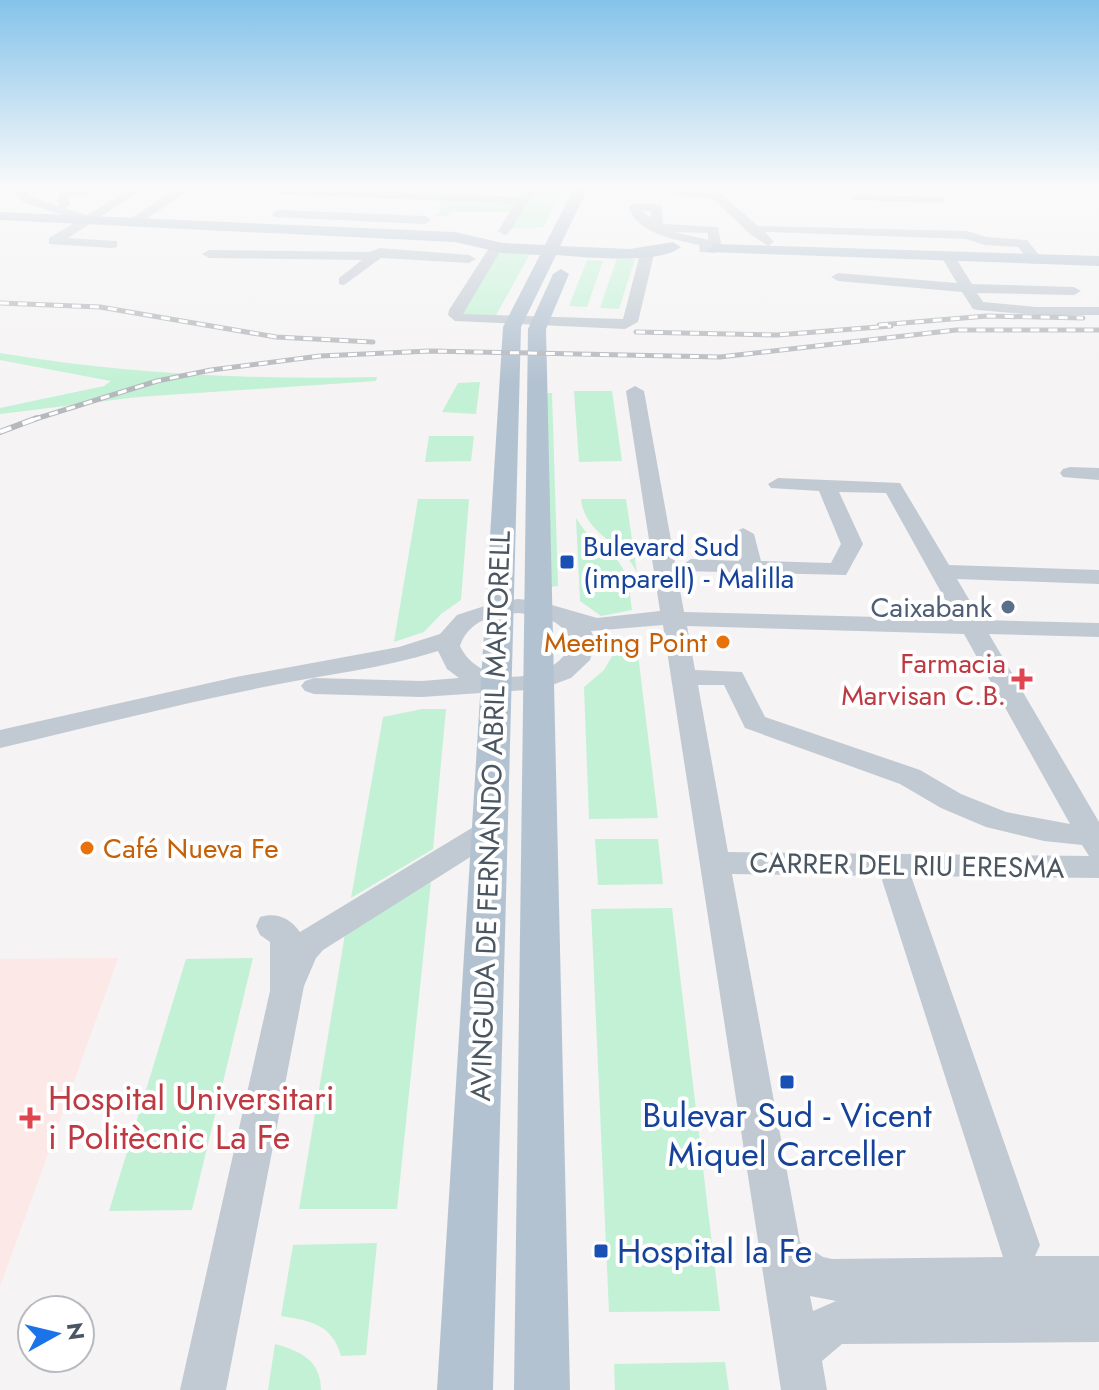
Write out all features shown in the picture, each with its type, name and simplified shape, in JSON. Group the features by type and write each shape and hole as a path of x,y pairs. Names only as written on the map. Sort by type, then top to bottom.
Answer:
{"main road":[{"path":"549,251 630,254 637,251"},
{"name":"AVINGUDA DE FERNANDO ABRIL MARTORELL","path":"542,1390 539,682 551,613 523,382 512,327 549,251"},
{"name":"AVINGUDA DE FERNANDO ABRIL MARTORELL","path":"465,1390 498,608 523,382 541,317 571,251"},
{"path":"795,251 1099,261"}],"street":[{"path":"344,281 382,251"},
{"path":"488,251 456,310 455,315 460,318 625,324 630,322 648,251"},
{"path":"884,251 886,256"},
{"path":"949,258 978,306 1036,311 1096,311 1030,251"},
{"path":"209,254 377,254 469,259"},
{"path":"358,270 387,271"},
{"path":"838,277 966,288 1074,291"},
{"path":"635,391 801,1372"},
{"path":"1070,473 1099,474"},
{"path":"778,484 893,487 1095,842"},
{"path":"691,566 838,570 852,544 826,485"},
{"path":"743,534 752,567"},
{"path":"942,572 1099,577"},
{"path":"495,682 473,676 457,665 449,652 450,639 457,627 470,617 498,608 551,613 591,626 674,619 1099,630"},
{"path":"551,613 582,635 584,651 578,661"},
{"path":"234,687 349,685 422,689 495,682 539,682 565,672 606,641 674,619"},
{"path":"0,739 104,713 270,678 358,665 415,652 450,639"},
{"path":"683,678 733,677 754,722 910,777 978,814 1095,842"},
{"path":"0,721 36,721 104,713"},
{"path":"203,1390 287,991 301,952 311,941 491,830"},
{"name":"CARRER DEL RIU ERESMA","path":"715,863 1099,867"},
{"path":"898,880 1019,1245"},
{"path":"272,926 286,936 288,944 284,967 287,991"},
{"path":"780,1253 815,1277 832,1280 1099,1277"},
{"path":"801,1372 824,1326 842,1322 1099,1320"}],"shaded area":[{"name":"Hospital Universitari i Politècnic La Fe","path":"118,958 41,1173 0,1286 0,959"}],"green space":[{"path":"497,251 531,252 494,319 457,313"},
{"path":"617,258 635,259 619,309 600,308"},
{"path":"587,260 603,261 587,307 569,306"},
{"path":"0,353 94,366 188,374 377,377 376,381 138,397 0,414 0,408 104,386 111,381 0,360"},
{"path":"480,382 476,414 442,412 458,383"},
{"path":"574,391 612,391 622,461 579,462"},
{"path":"546,393 552,393 558,586 550,587"},
{"path":"429,436 474,436 471,461 425,462"},
{"path":"418,499 469,499 461,600 441,614 424,632 394,642"},
{"path":"581,499 626,499 637,573 631,562 590,522"},
{"path":"576,518 586,532 619,562 625,573 632,610 601,616 580,601"},
{"path":"637,646 658,818 589,819 584,687 604,670 614,653"},
{"path":"422,709 446,709 433,849 351,898 383,717"},
{"path":"595,839 658,839 663,884 598,885"},
{"path":"431,881 397,1209 299,1209 345,934"},
{"path":"672,908 720,1311 609,1312 591,909"},
{"path":"253,958 192,1210 109,1211 186,959"},
{"path":"377,1243 366,1355 341,1356 332,1337 319,1326 281,1316 293,1245"},
{"path":"275,1344 301,1354 313,1364 321,1390 268,1390"},
{"path":"725,1362 729,1390 615,1390 614,1364"}],"railway":[{"path":"0,303 100,307 276,337 373,342"},
{"path":"879,325 987,316 1083,318"},
{"path":"636,332 777,335 891,326"},
{"path":"32,420 157,381 211,370 320,356 430,351 720,357 956,330 1099,330"},
{"path":"0,432 37,418"}],"place":[{"name":"Bulevard Sud (imparell) - Malilla","path":"567,562"},
{"name":"Caixabank","path":"1008,607"},
{"name":"Meeting Point","path":"723,642"},
{"name":"Farmacia Marvisan C.B.","path":"1022,679"},
{"name":"Café Nueva Fe","path":"87,848"},
{"name":"Bulevar Sud - Vicent Miquel Carceller","path":"787,1082"},
{"name":"Hospital Universitari i Politècnic La Fe","path":"30,1118"},
{"name":"Hospital la Fe","path":"601,1251"}]}
